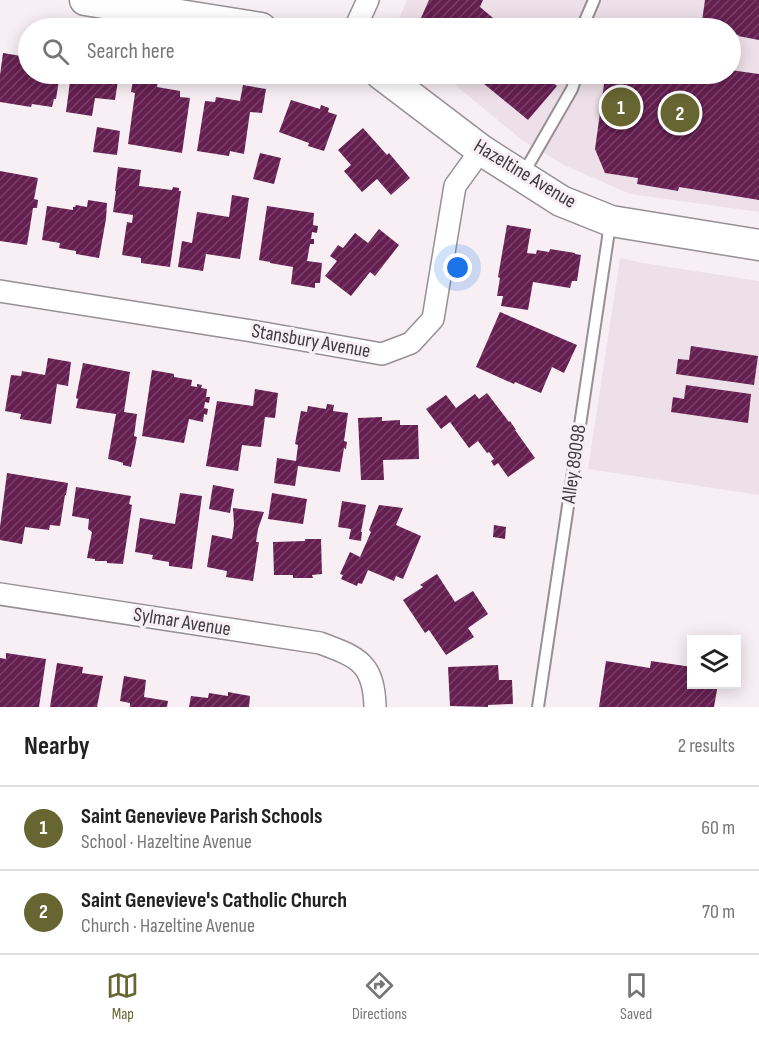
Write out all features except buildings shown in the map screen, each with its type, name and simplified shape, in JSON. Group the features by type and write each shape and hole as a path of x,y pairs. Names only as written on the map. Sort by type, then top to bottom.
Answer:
{"street":[{"path":"85,0 198,18"},
{"path":"360,18 368,0"},
{"name":"Hazeltine Avenue","path":"394,84 481,150 561,201 611,221 759,245"},
{"name":"Stansbury Avenue","path":"0,291 382,354 411,343 433,319 455,186 481,150"},
{"name":"Sylmar Avenue","path":"0,594 320,643 350,653 361,662 371,676 375,689 375,707"}],"lane":[{"path":"588,18 594,0"},
{"path":"522,176 574,84"},
{"name":"Alley 89098","path":"538,707 611,221"}],"shaded area":[{"path":"407,0 759,0 759,212 630,194 564,165 523,141 454,84 741,84 741,18 399,18"},
{"path":"620,258 759,281 759,495 588,469"}],"place":[{"name":"Saint Genevieve Parish Schools","path":"621,107"},
{"name":"Saint Genevieve's Catholic Church","path":"680,113"}]}
